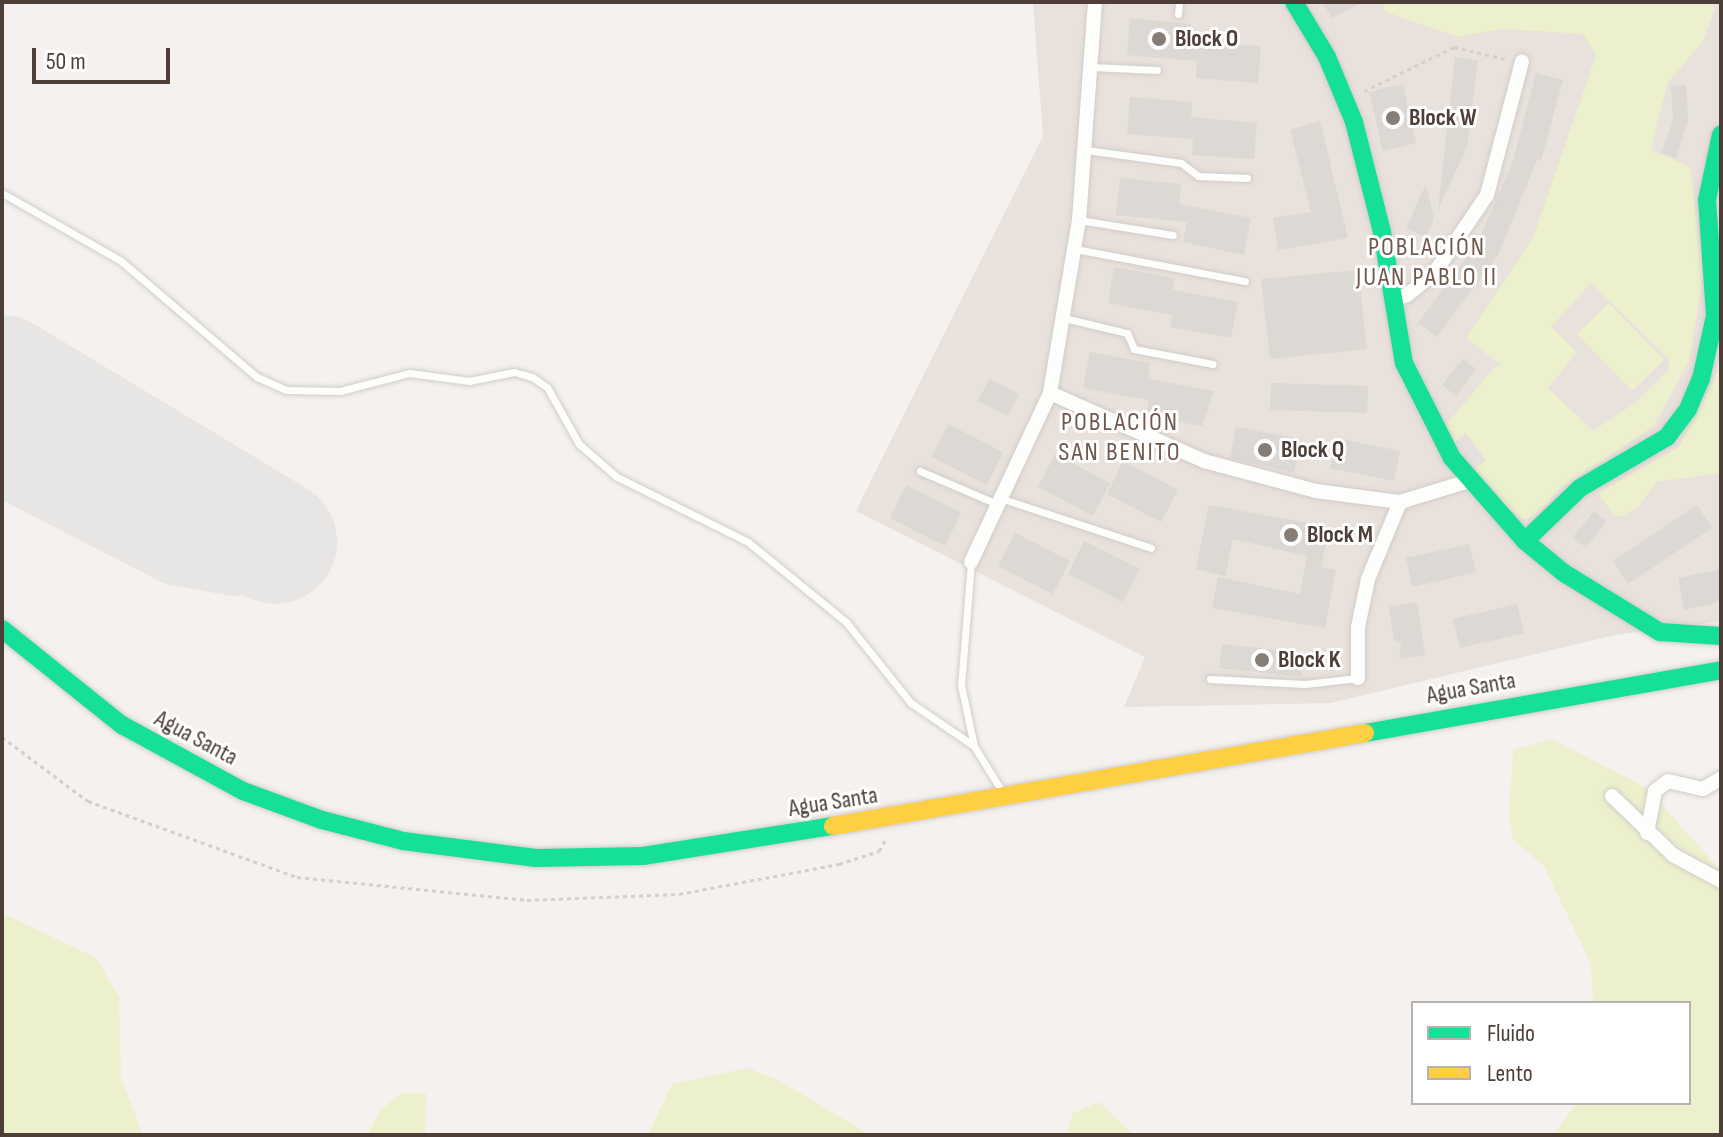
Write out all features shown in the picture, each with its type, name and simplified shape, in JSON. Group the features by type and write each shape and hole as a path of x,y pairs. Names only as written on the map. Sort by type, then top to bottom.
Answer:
{"main road":[{"path":"1294,2 1346,100 1374,195 1411,384 1469,481 1525,541 1660,632 1721,636"},
{"path":"1525,541 1580,488 1667,437 1688,409 1701,379 1715,316 1715,170 1721,134"},
{"name":"Agua Santa","path":"2,629 85,699 202,771 322,820 444,849 536,858 643,856 1721,670"}],"street":[{"path":"971,562 1050,393 1079,220 1095,2"},
{"path":"1393,300 1407,295 1435,272 1487,195 1522,62"},
{"path":"1050,393 1235,471 1316,491 1400,502 1469,481"},
{"path":"1358,678 1358,627 1368,579 1400,502"},
{"path":"1703,789 1721,778"},
{"path":"1647,833 1655,791 1668,781 1721,791"},
{"path":"1612,796 1673,855 1721,881"}],"lane":[{"path":"1178,14 1179,2"},
{"path":"1092,67 1157,70"},
{"path":"1086,150 1181,163 1198,176 1247,178"},
{"path":"2,193 121,261 257,377 286,390 340,391 409,373 469,381 514,372 532,377 547,387 579,444 617,477 748,542 846,622 911,703 938,727 974,746"},
{"path":"1079,220 1173,235"},
{"path":"1075,249 1245,281"},
{"path":"1064,318 1127,333 1134,349 1213,364"},
{"path":"920,471 998,501 1151,548"},
{"path":"971,562 961,685 974,746 1004,796"},
{"path":"1210,679 1305,684 1358,678"}],"path":[{"path":"1346,100 1454,47 1522,62"}],"shaded area":[{"path":"1033,2 1721,2 1721,621 1615,635 1331,703 1124,707 1145,657 856,511 1043,136"},
{"path":"1466,433 1486,460 1473,470 1453,443"}],"green space":[{"path":"1382,2 1706,2 1715,7 1704,40 1667,84 1651,150 1690,167 1703,279 1689,361 1654,426 1560,489 1534,517 1523,519 1514,513 1473,470 1444,427 1493,369 1501,365 1466,338 1533,238 1596,55 1583,34 1502,29 1458,37 1386,12","holes":["1591,283 1669,359 1668,371 1635,403 1593,431 1548,388 1577,352 1551,327"]},
{"path":"1609,303 1664,360 1632,391 1577,334"},
{"path":"1721,355 1721,473 1657,482 1637,508 1620,517 1612,513 1598,493 1679,447 1714,382"},
{"path":"1552,739 1647,788 1721,871 1721,1135 1554,1135 1576,1105 1691,1105 1691,1001 1593,1001 1591,964 1544,866 1513,839 1509,816 1513,750"},
{"path":"2,913 96,958 119,997 121,1078 143,1135 2,1135"},
{"path":"748,1068 780,1081 870,1135 648,1135 672,1084"},
{"path":"402,1093 426,1093 425,1135 367,1135 382,1109"},
{"path":"1099,1102 1134,1135 1066,1135 1073,1113"}],"building":[{"path":"1322,2 1362,2 1332,18"},
{"path":"1130,18 1191,24 1190,41 1261,46 1258,83 1196,78 1197,61 1127,55"},
{"path":"1455,57 1478,60 1467,147 1438,210"},
{"path":"1536,73 1563,80 1541,161 1537,160 1498,255 1437,337 1418,323 1479,240 1513,161"},
{"name":"Block W","path":"1403,84 1416,143 1383,151 1369,92"},
{"path":"1686,85 1688,120 1676,158 1661,153 1673,121 1671,86"},
{"path":"1130,97 1192,102 1191,117 1257,123 1254,159 1192,155 1193,139 1127,134"},
{"path":"1320,121 1348,238 1278,250 1273,218 1311,212 1290,130"},
{"path":"1120,178 1181,184 1179,204 1251,218 1244,255 1183,242 1187,222 1116,215"},
{"path":"1426,184 1434,219 1426,237 1406,228"},
{"path":"1114,267 1175,278 1173,290 1238,302 1231,338 1170,327 1173,315 1108,303"},
{"path":"1358,270 1367,349 1270,359 1261,279"},
{"path":"1090,352 1150,363 1148,379 1214,391 1202,426 1146,416 1149,400 1083,388"},
{"path":"1463,359 1476,369 1456,396 1442,385"},
{"path":"989,379 1019,394 1008,416 978,401"},
{"path":"1271,383 1368,386 1367,413 1270,410"},
{"path":"948,424 1003,452 987,485 932,457"},
{"name":"Block Q","path":"1236,427 1301,439 1294,473 1230,458"},
{"path":"1337,438 1400,451 1394,481 1330,468"},
{"path":"1055,454 1110,483 1093,516 1038,487"},
{"path":"1123,461 1178,490 1161,522 1107,494"},
{"path":"906,485 961,513 945,546 890,518"},
{"path":"1209,505 1330,527 1321,567 1336,570 1325,628 1212,608 1218,577 1300,594 1307,556 1233,539 1225,576 1196,569"},
{"path":"1697,505 1712,528 1628,584 1613,561"},
{"path":"1594,511 1607,521 1586,548 1573,537"},
{"path":"1015,533 1070,561 1053,594 998,566"},
{"path":"1084,541 1140,569 1123,602 1068,574"},
{"path":"1469,544 1476,572 1412,587 1406,558"},
{"path":"1721,569 1721,602 1684,610 1678,578"},
{"path":"1417,602 1425,655 1399,659 1401,642 1394,640 1389,607"},
{"path":"1517,604 1524,633 1460,648 1453,619"},
{"name":"Block K","path":"1222,644 1304,653 1302,677 1219,668"}],"taxiway":[{"path":"2,472 173,560 233,571 275,542"}],"runway":[{"path":"2,377 275,542"}],"traffic: fast":[{"path":"1294,2 1327,57 1354,122 1382,232 1404,363 1452,458 1525,541 1564,573 1660,632 1721,636"},
{"path":"1525,541 1580,488 1667,437 1688,409 1701,379 1715,316 1707,200 1721,134"},
{"path":"2,629 122,725 243,791 322,820 403,841 536,858 643,856 833,826"},
{"path":"1365,733 1721,670"}],"traffic: slow":[{"path":"833,826 1365,733"}],"place":[{"name":"Block O","path":"1159,39"},
{"name":"Block W","path":"1393,118"},
{"name":"Block Q","path":"1265,450"},
{"name":"Block M","path":"1291,535"},
{"name":"Block K","path":"1262,660"}],"district":[{"name":"POBLACIÓN JUAN PABLO II","path":"1427,263"},
{"name":"POBLACIÓN SAN BENITO","path":"1120,438"}]}
